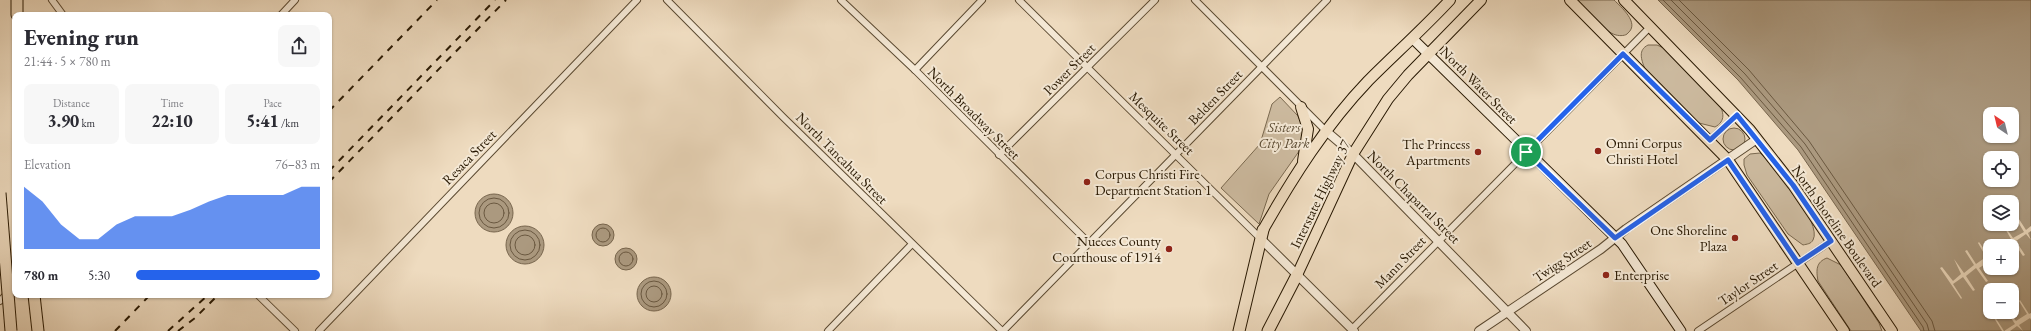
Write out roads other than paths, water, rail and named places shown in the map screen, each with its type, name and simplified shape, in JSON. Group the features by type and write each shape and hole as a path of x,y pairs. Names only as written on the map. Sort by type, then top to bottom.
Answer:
{"highway":[{"path":"17,0 17,12"},
{"path":"0,193 11,331"},
{"path":"1239,331 1263,237"},
{"path":"1268,331 1297,275"},
{"path":"34,298 38,331"}],"main road":[{"name":"Interstate Highway 37","path":"1263,237 1290,182 1326,131 1368,82 1450,0"},
{"name":"Interstate Highway 37","path":"1297,275 1353,154 1388,99 1408,75 1481,0"},
{"path":"1570,0 1710,140 1728,160 1844,331"},
{"name":"North Shoreline Boulevard","path":"1624,0 1737,115 1757,139 1793,185 1892,331"},
{"name":"North Water Street","path":"1412,39 1623,246 1681,331"},
{"path":"1301,107 1308,129 1303,164"}],"street":[{"path":"52,0 61,12"},
{"path":"283,12 295,0"},
{"name":"Resaca Street","path":"319,331 637,0"},
{"name":"North Tancahua Street","path":"667,0 912,244 1003,331"},
{"name":"North Broadway Street","path":"841,0 915,70 1089,243"},
{"path":"915,70 982,0"},
{"name":"Mesquite Street","path":"1019,0 1176,155 1263,237 1297,275 1353,330"},
{"name":"Power Street","path":"999,155 1155,0"},
{"name":"North Chaparral Street","path":"1195,0 1301,107 1353,154 1526,331"},
{"name":"Belden Street","path":"1003,331 1327,0"},
{"name":"Mann Street","path":"1353,330 1438,240 1651,26"},
{"path":"1710,140 1737,115"},
{"name":"Twigg Street","path":"1480,331 1757,139"},
{"name":"Taylor Street","path":"1698,331 1831,241"},
{"path":"828,331 912,244"},
{"path":"0,301 12,289"},
{"path":"261,298 294,331"}],"water":[{"path":"1658,0 2031,0 2031,331 1921,331 1798,150 1738,80"},
{"path":"490,194 498,194 505,197 510,202 513,213 510,224 505,229 498,232 490,232 483,229 478,224 475,217 475,209 478,202 483,197"},
{"path":"603,224 611,227 614,235 611,243 603,246 595,243 592,235 595,227"},
{"path":"521,226 529,226 536,229 541,234 544,245 541,256 536,261 529,264 521,264 514,261 509,256 506,249 506,241 509,234 514,229"},
{"path":"626,248 634,251 637,259 634,267 626,270 618,267 615,259 618,251"},
{"path":"651,277 657,277 666,282 670,288 670,300 666,306 657,311 651,311 642,306 637,297 637,291 642,282"}],"railway":[{"path":"332,108 437,0"},
{"path":"332,168 495,0"},
{"path":"332,179 506,0"},
{"path":"115,331 147,298"},
{"path":"168,331 205,298"},
{"path":"178,331 195,318 215,298"}],"place":[{"name":"Omni Corpus Christi Hotel","path":"1598,151"},
{"name":"The Princess Apartments","path":"1478,152"},
{"name":"Corpus Christi Fire Department Station 1","path":"1087,182"},
{"name":"One Shoreline Plaza","path":"1735,238"},
{"name":"Nueces County Courthouse of 1914","path":"1169,249"},
{"name":"Enterprise","path":"1606,275"}],"park label":[{"name":"Sisters City Park","path":"1284,136"}]}
